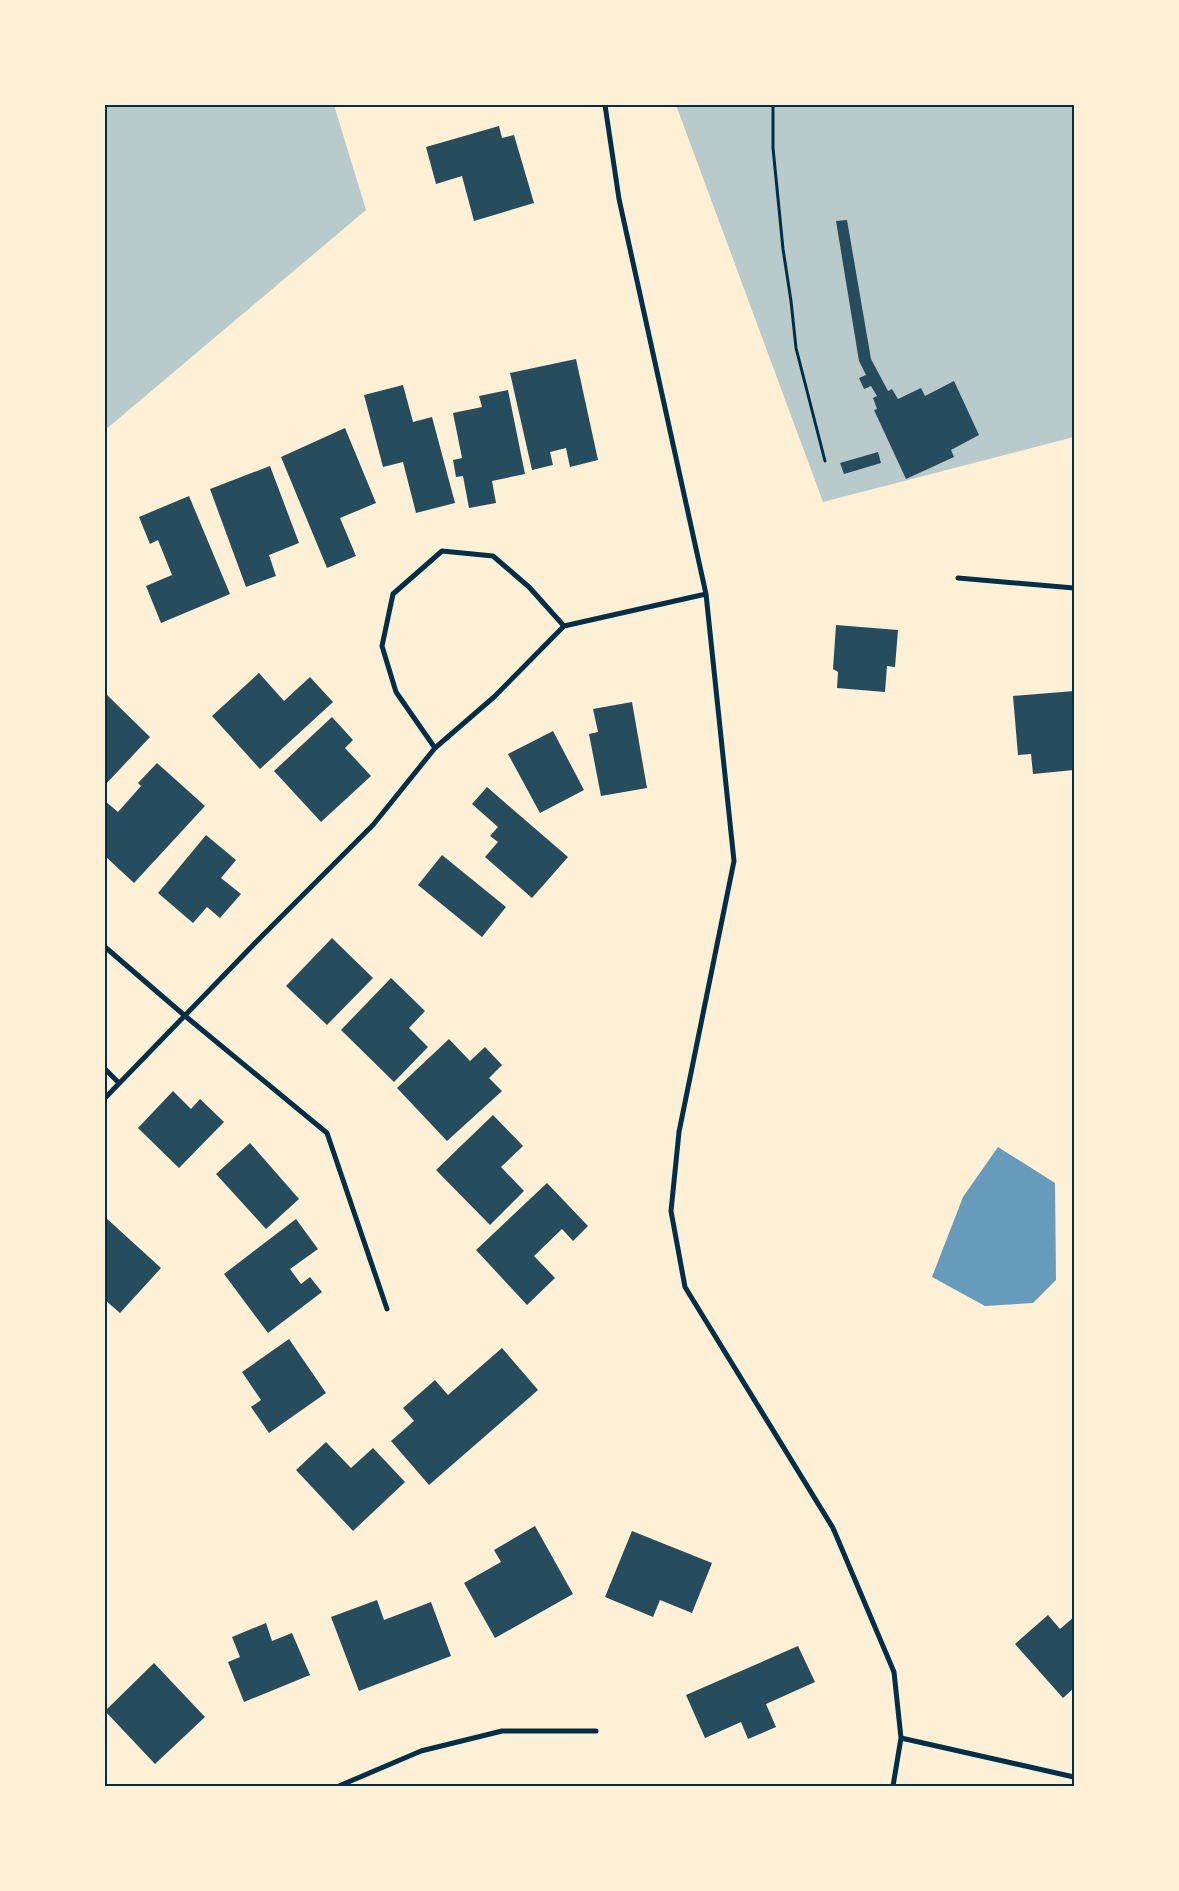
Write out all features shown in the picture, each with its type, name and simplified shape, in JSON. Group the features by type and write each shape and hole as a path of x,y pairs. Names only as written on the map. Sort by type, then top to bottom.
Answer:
{"street":[{"path":"605,105 619,199 706,594 734,861 679,1132 672,1211 685,1287 833,1528 894,1672 901,1738 893,1786"},
{"path":"435,748 396,692 382,646 392,594 442,551 492,556 529,587 564,626"},
{"path":"958,578 1074,588"},
{"path":"105,1098 184,1015 373,825 435,748 494,697 564,626 706,594"},
{"path":"105,947 327,1133 387,1309"},
{"path":"105,1069 119,1083"},
{"path":"339,1786 420,1751 502,1731 596,1731"},
{"path":"901,1738 1074,1777"}],"path":[{"path":"773,105 774,158 783,249 796,348 824,461"}],"shaded area":[{"path":"105,105 334,105 366,210 105,430"},
{"path":"676,105 1074,105 1074,437 823,502"}],"water":[{"path":"998,1147 1055,1183 1056,1280 1033,1303 985,1306 932,1277 963,1197"}],"building":[{"path":"499,126 502,138 514,135 534,203 474,221 462,176 436,184 426,147"},
{"path":"847,220 871,359 888,391 892,389 898,399 921,388 925,396 954,381 979,435 951,450 954,457 906,479 874,410 877,409 873,398 877,396 871,386 864,389 859,378 866,375 859,361 836,221"},
{"path":"576,359 598,460 570,467 566,448 550,452 553,465 532,470 510,373"},
{"path":"403,385 413,422 432,417 455,503 416,513 403,462 383,467 364,395"},
{"path":"508,390 525,474 492,481 496,503 469,508 463,476 456,477 453,460 462,458 453,413 482,407 479,396"},
{"path":"345,428 376,503 340,518 356,556 327,568 281,457"},
{"path":"878,452 881,463 844,474 840,463"},
{"path":"270,466 299,543 269,555 276,576 246,587 210,489"},
{"path":"189,496 230,594 161,623 146,586 172,575 158,540 150,544 139,517"},
{"path":"836,625 898,630 895,667 887,666 885,692 837,688 838,672 833,669"},
{"path":"259,673 284,701 310,677 333,702 260,769 212,716"},
{"path":"1074,691 1074,770 1033,774 1031,754 1018,755 1013,696"},
{"path":"105,693 150,737 105,785"},
{"path":"632,702 647,788 601,796 589,734 598,732 593,709"},
{"path":"332,717 353,740 345,748 371,776 321,822 274,771"},
{"path":"553,731 584,790 540,813 508,754"},
{"path":"157,763 205,806 134,883 105,856 105,801 118,812 141,786 138,783"},
{"path":"487,787 568,857 532,898 485,857 498,842 490,836 498,827 472,804"},
{"path":"206,835 236,860 221,878 241,894 220,918 207,907 193,923 158,893"},
{"path":"442,855 506,907 482,937 418,885"},
{"path":"332,938 373,978 327,1025 286,986"},
{"path":"391,978 425,1011 409,1028 428,1047 394,1082 341,1030"},
{"path":"449,1039 470,1061 485,1047 502,1065 489,1078 502,1091 447,1141 397,1088"},
{"path":"173,1091 191,1109 200,1099 224,1122 179,1168 138,1128"},
{"path":"493,1115 523,1146 501,1167 524,1191 490,1225 436,1170"},
{"path":"250,1143 299,1199 266,1229 216,1174"},
{"path":"547,1183 588,1226 573,1241 562,1229 534,1256 555,1278 527,1305 476,1250"},
{"path":"105,1217 161,1268 120,1313 105,1300"},
{"path":"296,1219 318,1249 290,1269 301,1284 310,1277 322,1292 268,1333 224,1274"},
{"path":"289,1339 326,1393 269,1433 251,1407 261,1400 242,1372"},
{"path":"502,1348 538,1390 429,1485 391,1441 414,1421 403,1408 435,1380 448,1395"},
{"path":"326,1442 351,1468 373,1448 405,1482 353,1531 296,1470"},
{"path":"535,1526 573,1594 495,1638 464,1583 501,1562 494,1550"},
{"path":"632,1531 712,1563 692,1613 660,1600 653,1617 605,1597"},
{"path":"377,1600 384,1620 431,1602 451,1656 359,1691 331,1617"},
{"path":"1048,1615 1060,1629 1074,1617 1074,1688 1063,1698 1015,1644"},
{"path":"266,1623 272,1641 292,1633 310,1675 244,1702 228,1662 240,1657 232,1637"},
{"path":"798,1646 815,1682 766,1704 776,1727 748,1739 741,1722 705,1738 686,1695"},
{"path":"154,1663 205,1717 155,1764 105,1711"}]}
